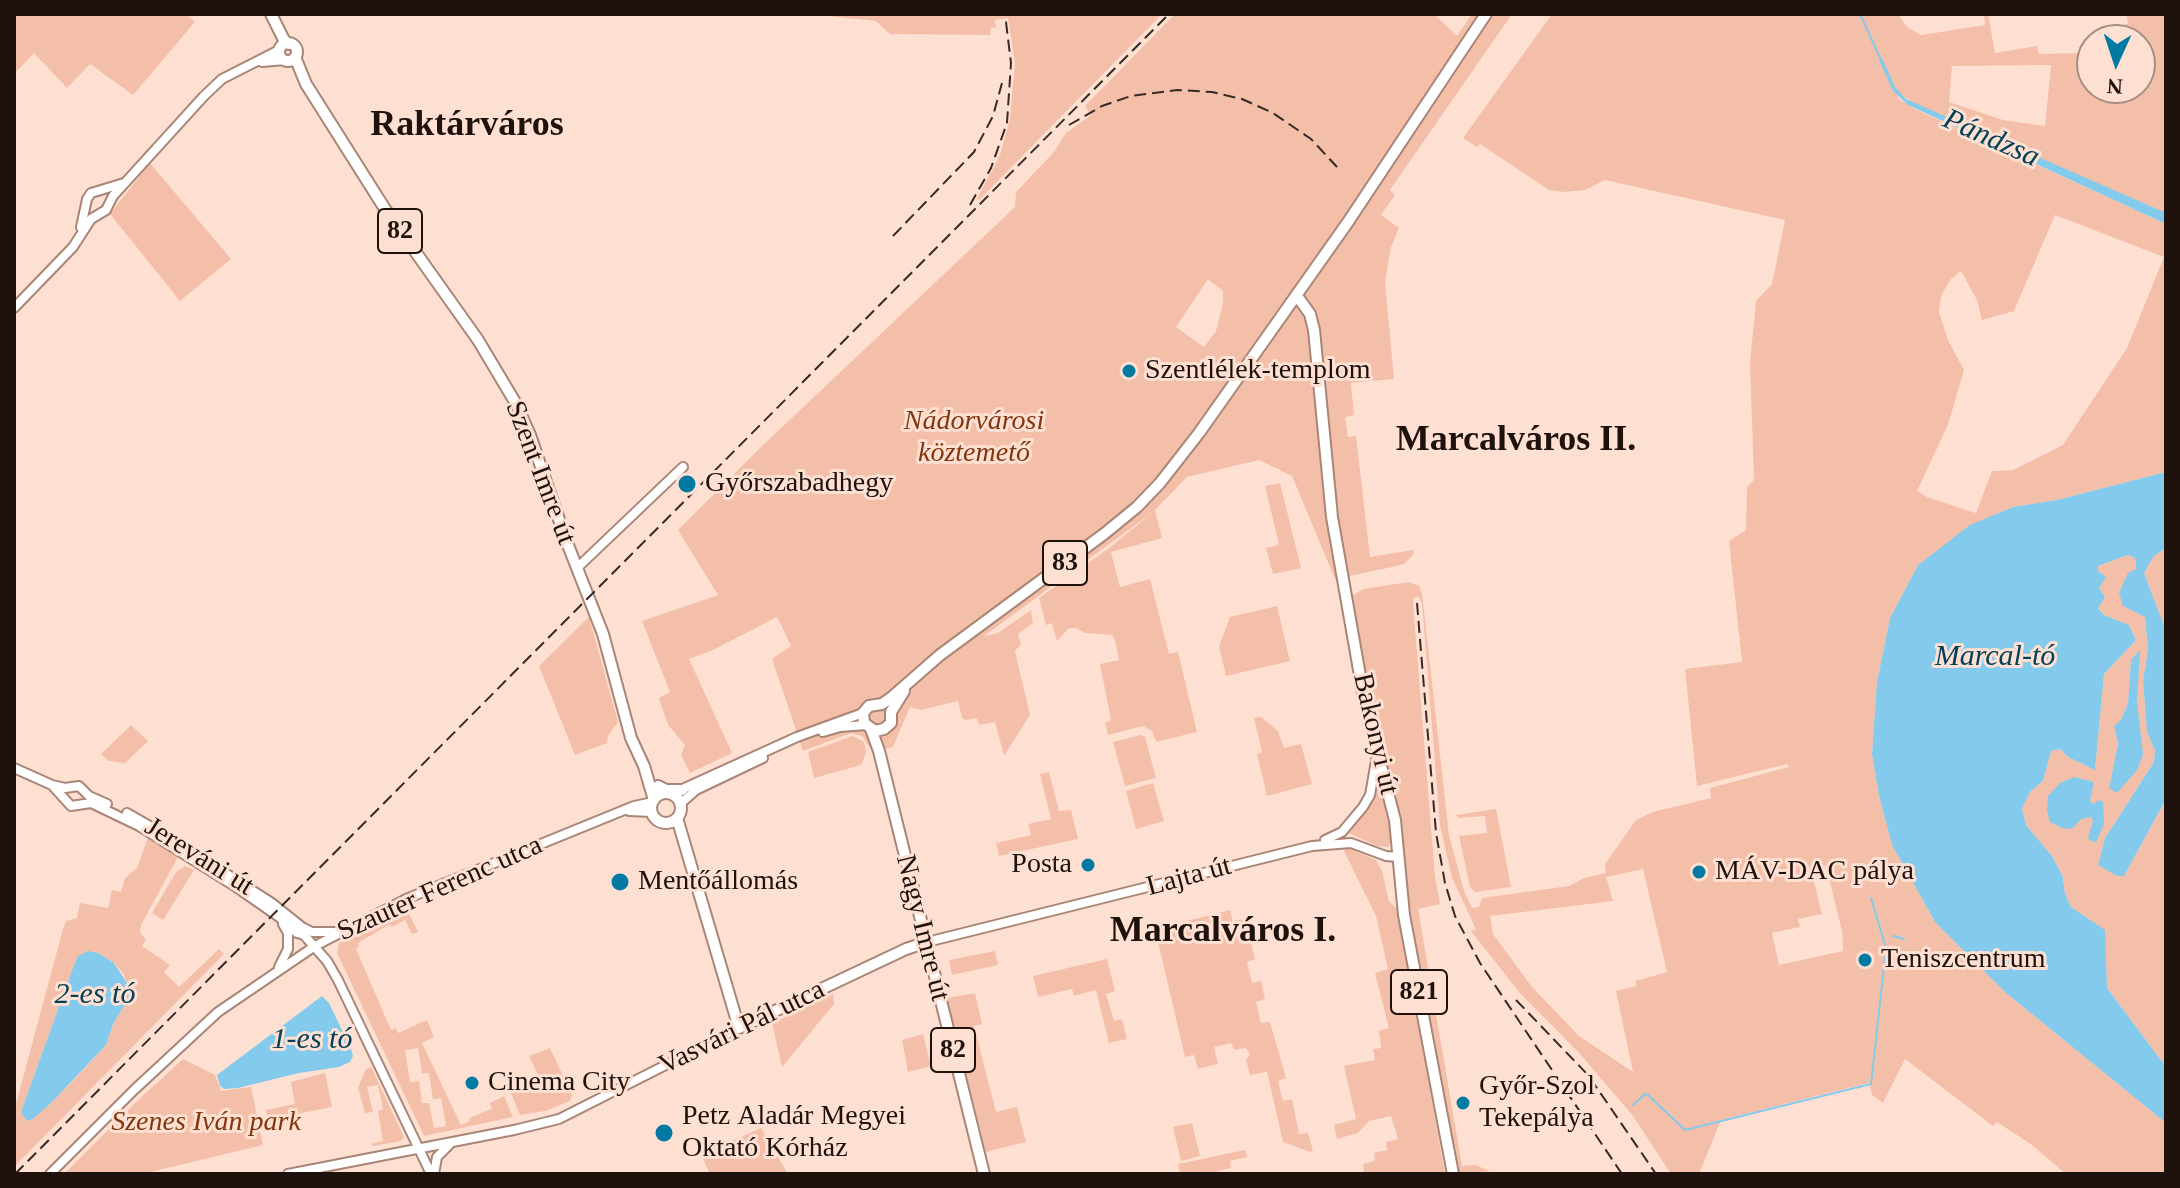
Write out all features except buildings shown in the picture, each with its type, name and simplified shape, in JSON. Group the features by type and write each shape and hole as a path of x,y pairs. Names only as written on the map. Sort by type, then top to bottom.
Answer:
{"main road":[{"name":"83","path":"884,729 891,723 886,708 940,655 1137,507 1160,483 1297,296 1486,14"},
{"name":"82","path":"272,17 283,47 281,58 289,59 296,50 283,47"},
{"name":"Szent Imre út","path":"289,59 385,209 478,340 515,402 603,634 631,738 644,766 652,800"},
{"name":"Bakonyi út","path":"1297,296 1310,314 1314,330 1327,484 1364,700 1391,803 1404,915 1453,1174"},
{"path":"884,729 867,723 872,704 886,708"},
{"name":"Nagy Imre út","path":"867,723 885,775 984,1174"},
{"name":"Nagy Imre út","path":"884,729 885,775"},
{"path":"652,800 666,790 682,790"},
{"path":"652,800 669,794 680,804 681,811 672,821"},
{"name":"82","path":"652,800 656,819 672,821 682,841 703,901 739,1028"},
{"name":"Vasvári Pál utca","path":"739,1028 927,942"}],"street":[{"path":"14,308 74,244 87,222 109,205 113,196 204,96 222,79 283,47"},
{"path":"250,65 289,59"},
{"path":"74,244 88,196 116,188 131,178"},
{"path":"100,191 107,196 109,205"},
{"path":"87,205 92,212 100,213"},
{"path":"577,568 683,467"},
{"path":"669,794 809,733 867,723"},
{"path":"680,804 696,790 801,741 840,727 867,723"},
{"name":"Lajta út","path":"1312,846 1342,832 1356,817 1370,795 1377,754"},
{"name":"Jereváni út","path":"14,768 52,785 79,786 174,840 272,903 303,931 297,933 277,915 132,822 89,803 71,806 52,785"},
{"path":"64,796 69,787"},
{"path":"81,804 85,798 84,791"},
{"name":"Szauter Ferenc utca","path":"50,1174 218,1012 315,946 406,899 652,800"},
{"name":"Lajta út","path":"927,942 1312,846 1351,843 1386,856 1399,857"},
{"path":"275,971 284,958 289,941 277,915"},
{"path":"303,931 339,932"},
{"path":"303,931 338,980 433,1174"},
{"name":"Vasvári Pál utca","path":"288,1174 559,1119 739,1028"},
{"path":"433,1174 440,1152 458,1140"}],"green space":[{"path":"14,14 186,14 195,22 133,95 90,64 67,88 34,53 14,74"},
{"path":"828,14 1162,14 979,200 1000,155 1010,119 1015,63 1008,18 995,20 996,28 991,27 990,35 890,34 876,21"},
{"name":"Nádorvárosi köztemető","path":"1175,14 1434,14 1457,36 1472,14 1512,14 1390,190 1395,195 1381,215 1399,228 1391,247 1385,282 1394,379 1351,383 1354,415 1345,417 1348,437 1356,436 1370,557 1414,550 1413,555 1404,564 1335,579 1292,476 1259,460 1187,477 1155,510 1162,538 1111,552 1120,587 1150,579 1169,654 1178,652 1197,732 1156,742 1152,731 1143,726 1108,735 1105,723 1111,720 1100,664 1119,660 1115,640 1112,635 1069,628 1057,641 1052,623 1046,625 1039,598 1153,512 984,636 998,633 1031,610 1033,623 1018,634 1021,644 1015,651 1030,715 1004,756 995,722 979,725 977,718 962,718 958,701 921,710 910,707 893,747 872,751 862,736 851,733 803,751 772,659 791,646 777,617 689,659 732,753 690,773 681,755 685,745 668,725 659,698 670,692 642,621 718,595 678,530 760,448 1015,207 1016,192 1054,152 1066,133 1091,115 1085,106","holes":["1208,279 1223,291 1216,331 1204,347 1176,327"]},
{"path":"1552,14 1898,14 1907,27 1921,35 1985,25 1984,14 1988,14 1995,53 2037,46 2039,54 2076,53 2076,104 2156,104 2156,24 2128,24 2126,14 2166,14 2166,214 1915,104 1895,87 1899,99 1915,109 2166,224 2166,472 2057,500 2013,507 1970,526 1918,565 1890,618 1877,682 1872,754 1892,845 1935,922 2006,993 2166,1123 2166,1174 2066,1174 2032,1145 1997,1122 1993,1126 1905,1059 1883,1103 1872,1095 1869,1083 1721,1120 1699,1174 1671,1174 1633,1116 1580,1054 1519,992 1471,931 1476,929 1452,878 1440,825 1422,603 1418,596 1413,603 1435,877 1440,904 1418,909 1462,1166 1475,1165 1490,1171 1455,1174 1413,962 1392,786 1365,690 1351,597 1363,589 1409,582 1419,586 1422,593 1449,835 1464,891 1472,908 1479,907 1482,898 1569,886 1584,878 1606,873 1605,864 1636,820 1653,812 1711,798 1710,788 1789,767 1787,764 1697,786 1685,669 1742,662 1729,541 1746,530 1747,487 1754,480 1750,363 1756,301 1772,284 1785,220 1605,180 1585,190 1549,190 1480,144 1477,147 1463,138","holes":["2051,65 2045,126 2003,120 1949,102 1952,66","2055,215 2164,257 2127,348 2063,445 2013,470 1992,471 1976,513 1927,497 1917,491 1948,425 1964,370 1948,340 1939,312 1941,296 1950,280 1961,271 1977,300 1982,320 2014,311","1826,866 1842,931 1843,951 1779,965 1772,933 1800,927 1798,919 1822,914 1811,870","1643,869 1667,972 1616,991 1633,1072 1579,1036 1532,987 1493,934 1490,916 1613,901 1606,877"]},
{"path":"150,163 231,259 180,301 110,214"},
{"path":"1280,483 1301,568 1273,574 1266,548 1279,545 1265,486"},
{"path":"2166,548 2166,631 2144,573 2154,556"},
{"path":"2128,555 2135,558 2136,569 2123,606 2145,617 2148,649 2143,681 2147,732 2155,751 2154,762 2105,838 2098,865 2124,876 2166,799 2166,1067 2107,988 2104,930 2071,907 2065,894 2063,877 2052,856 2026,825 2022,808 2030,792 2043,781 2051,751 2060,749 2068,757 2095,770 2104,674 2136,640 2129,625 2104,615 2098,607 2099,588 2105,577 2097,571 2098,566","holes":["2131,660 2139,735 2136,770 2127,780 2109,788 2118,744 2114,727 2121,720 2128,703"]},
{"path":"1277,606 1290,661 1226,676 1219,646 1230,617"},
{"path":"589,617 618,722 607,743 575,755 539,666"},
{"path":"1261,717 1278,731 1284,748 1301,744 1312,784 1267,796 1257,754 1262,752 1254,718"},
{"path":"131,725 148,741 125,763 109,761 101,754"},
{"path":"1141,735 1145,737 1156,778 1125,786 1113,742"},
{"path":"853,736 864,742 866,753 861,765 814,778 808,752"},
{"path":"1049,772 1059,811 1071,810 1078,839 999,856 996,843 1031,835 1028,824 1051,819 1040,774"},
{"path":"1380,781 1392,841 1388,847 1377,846 1349,833"},
{"path":"1153,783 1164,821 1136,829 1126,791"},
{"path":"1496,809 1511,887 1475,892 1470,887 1459,836 1487,833 1485,816 1458,818 1456,815"},
{"path":"148,837 179,855 140,932 146,940 142,946 170,965 164,972 179,987 219,949 224,954 14,1167 14,1111 66,921 77,918 80,903 108,908 112,890 121,892 125,878 137,868","holes":["98,953 123,973 129,998 113,1024 106,1045 30,1121 21,1112 78,956"]},
{"path":"1341,845 1376,860 1389,901 1398,910 1445,1174 1359,1174 1364,1173 1363,1164 1375,1161 1374,1153 1387,1150 1386,1142 1398,1139 1391,1116 1369,1121 1358,1133 1337,1139 1334,1125 1356,1119 1344,1066 1375,1060 1373,1049 1381,1048 1379,1031 1389,1028 1375,973 1388,969 1376,916"},
{"path":"185,866 194,870 163,920 152,913 176,872"},
{"path":"407,910 418,932 412,934 405,920 392,927 390,924 358,943 356,949 391,1030 396,1028 398,1033 427,1020 434,1037 422,1043 461,1125 470,1121 469,1118 492,1109 490,1103 504,1096 513,1117 424,1136 337,953 339,943","holes":["418,1048 422,1073 429,1073 433,1099 441,1098 446,1126 434,1128 429,1103 422,1103 419,1081 410,1082 405,1050"]},
{"path":"1230,910 1233,921 1245,919 1255,959 1247,962 1252,983 1261,981 1265,999 1256,1002 1261,1023 1270,1022 1286,1078 1278,1081 1283,1101 1292,1099 1299,1134 1308,1133 1313,1151 1283,1142 1267,1072 1250,1075 1246,1060 1250,1055 1246,1048 1234,1050 1231,1043 1214,1047 1218,1064 1198,1069 1194,1055 1185,1057 1155,929"},
{"path":"995,951 998,965 952,975 949,960"},
{"path":"1107,959 1115,991 1106,994 1114,1021 1122,1019 1127,1039 1109,1043 1096,990 1074,996 1072,989 1038,997 1033,976"},
{"path":"975,993 982,1024 974,1026 996,1112 1017,1107 1026,1142 986,1152 947,998"},
{"path":"833,994 834,1004 782,1067 772,1023"},
{"path":"923,1034 931,1066 908,1072 902,1040"},
{"path":"550,1048 572,1095 570,1101 545,1111 520,1115 510,1091 538,1075 529,1056"},
{"name":"Szenes Iván park","path":"183,1059 215,1075 221,1091 251,1087 263,1145 142,1174 64,1174 133,1105"},
{"path":"371,1067 404,1137 401,1141 371,1144 383,1141 378,1111 383,1109 378,1085 367,1087 373,1112 365,1113 358,1088 366,1069"},
{"path":"325,1073 332,1107 268,1120 266,1110 295,1104 291,1082"},
{"path":"1192,1123 1200,1156 1181,1161 1173,1127"},
{"path":"761,1128 788,1174 710,1174 701,1155"},
{"path":"1245,1150 1247,1157 1230,1161 1231,1168 1217,1171 1217,1174 1180,1174 1178,1164"}],"water":[{"path":"1882,58 1895,87 1906,99 2166,213 2166,224 1908,105 1893,91 1879,60"},
{"name":"Marcal-tó","path":"2166,472 2166,548 2154,556 2144,573 2166,631 2166,799 2124,876 2117,876 2098,865 2105,838 2154,762 2155,751 2147,732 2143,681 2148,649 2145,617 2123,606 2119,593 2128,573 2136,569 2135,558 2128,555 2098,566 2098,571 2106,577 2099,588 2105,597 2098,608 2104,615 2129,625 2136,640 2104,674 2095,770 2068,757 2060,749 2051,751 2043,781 2030,792 2022,808 2026,825 2052,856 2063,877 2065,894 2071,907 2105,930 2107,988 2166,1067 2166,1123 2006,993 1935,922 1892,845 1872,754 1877,682 1890,618 1918,565 1970,525 2013,507 2057,500"},
{"name":"Marcal-tó","path":"2140,650 2137,701 2143,754 2137,770 2117,793 2109,788 2118,744 2114,726 2121,720 2128,703 2131,660"},
{"path":"2074,777 2094,782 2090,801 2094,804 2099,800 2103,802 2104,824 2096,842 2088,838 2093,821 2091,817 2081,819 2072,829 2050,822 2048,796 2060,783"},
{"name":"2-es tó","path":"88,951 114,963 127,983 129,998 113,1024 106,1045 53,1101 27,1121 21,1112 75,962 78,956"},
{"name":"1-es tó","path":"322,996 329,1003 351,1049 353,1056 350,1062 238,1088 224,1089 220,1086 217,1075"}],"waterway":[{"name":"Pándzsa","path":"1860,14 1881,60"},
{"path":"1633,1105 1645,1094 1648,1095 1685,1130 1871,1084 1886,948 1871,898"},
{"path":"1893,936 1904,939"}],"railway":[{"path":"970,205 991,168 1007,123 1011,63 1005,14"},
{"path":"15,1174 1169,14"},
{"path":"893,236 974,152 993,116 1002,83"},
{"path":"1069,125 1102,106 1131,96 1177,90 1212,92 1242,99 1273,113 1311,139 1337,167"},
{"path":"1417,603 1436,833 1455,916 1480,963 1622,1174"},
{"path":"1516,1000 1588,1075 1656,1174"}],"place":[{"name":"Szentlélek-templom","path":"1129,371"},
{"name":"Győrszabadhegy","path":"687,484"},
{"name":"Posta","path":"1088,865"},
{"name":"MÁV-DAC pálya","path":"1699,872"},
{"name":"Mentőállomás","path":"620,882"},
{"name":"Teniszcentrum","path":"1865,960"},
{"name":"Cinema City","path":"472,1083"},
{"name":"Győr-Szol Tekepálya","path":"1463,1103"},
{"name":"Petz Aladár Megyei Oktató Kórház","path":"664,1133"}],"district":[{"name":"Raktárváros","path":"467,126"},
{"name":"Marcalváros II.","path":"1516,441"},
{"name":"Marcalváros I.","path":"1223,932"}]}
